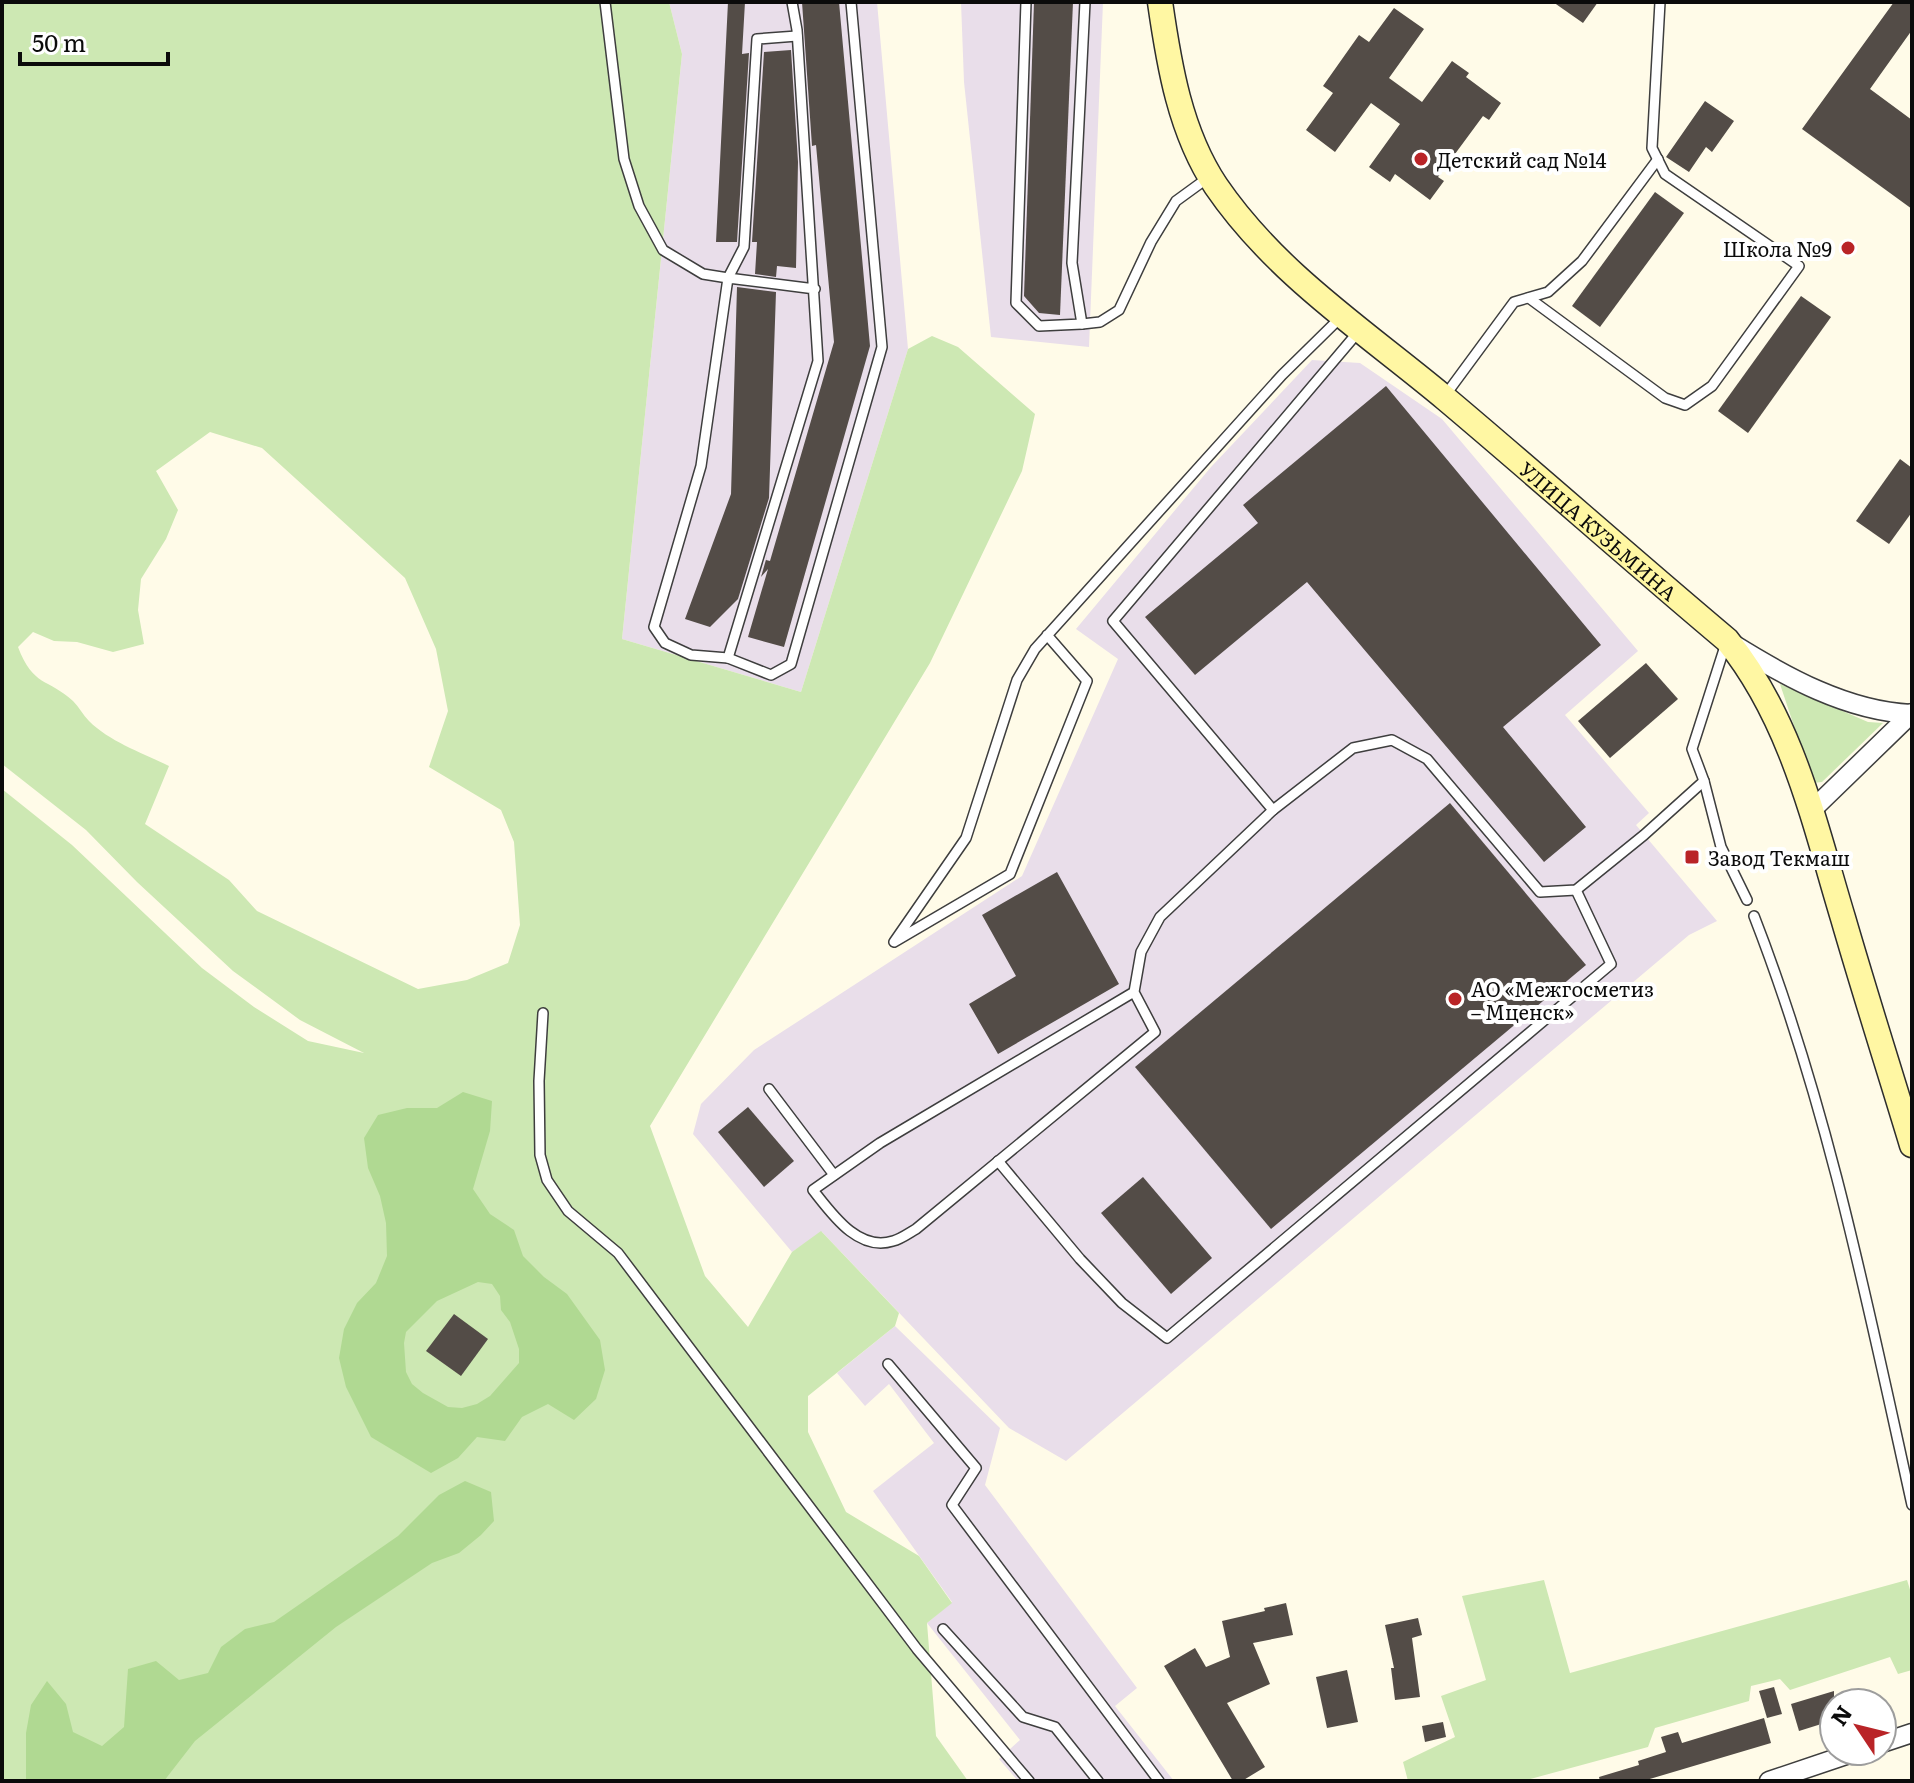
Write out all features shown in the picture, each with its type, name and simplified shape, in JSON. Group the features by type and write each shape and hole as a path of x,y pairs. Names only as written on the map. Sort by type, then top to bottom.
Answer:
{"main road":[{"name":"УЛИЦА КУЗЬМИНА","path":"1160,2 1169,63 1194,143 1210,176 1243,223 1280,262 1444,397 1727,640 1745,663 1770,702 1811,811 1912,1145"}],"street":[{"path":"1727,640 1848,703 1884,713 1911,713"},
{"path":"1811,811 1911,713"},
{"path":"1769,1781 1818,1764"}],"lane":[{"path":"605,2 624,159 639,206 663,250 703,274 815,289"},
{"path":"728,658 818,361 797,36 792,2"},
{"path":"797,36 757,39 744,247 728,278 701,466 654,627 665,643 691,655 728,658 771,675 791,664 882,347 851,2"},
{"path":"1026,2 1016,303 1039,326 1100,322 1119,310 1151,242 1176,201 1210,176"},
{"path":"1082,324 1072,263 1085,2"},
{"path":"1529,298 1665,398 1685,405 1712,386 1799,266 1665,174 1652,148 1657,3"},
{"path":"1444,397 1514,302 1548,292 1582,261 1658,159"},
{"path":"1047,635 1087,681 1010,874 894,942 966,838 1017,680 1035,649 1047,635 1282,375 1351,323"},
{"path":"1273,810 1113,621 1351,323"},
{"path":"1727,640 1692,749 1704,781 1721,847 1747,900"},
{"path":"1134,992 880,1143 813,1190 853,1234 871,1242 892,1241 916,1229 1155,1032 1134,992 1141,952 1160,917 1273,810 1353,748 1392,740 1427,759 1540,892 1576,890 1704,781"},
{"path":"998,1161 1080,1259 1122,1303 1167,1338 1611,964 1576,890"},
{"path":"1754,916 1792,1016 1848,1217 1912,1505"},
{"path":"543,1013 539,1081 540,1155 547,1180 568,1211 618,1253 917,1649 1029,1781"},
{"path":"769,1089 834,1175"},
{"path":"888,1364 976,1468 952,1505 1159,1781"},
{"path":"943,1629 1023,1717 1055,1727 1098,1781"}],"shaded area":[{"path":"669,2 877,2 908,349 801,692 622,639 682,54"},
{"path":"961,2 1103,2 1089,347 991,337 964,82"},
{"path":"1312,360 1360,363 1442,419 1638,651 1565,715 1649,813 1636,825 1717,921 1689,935 1066,1461 1009,1428 822,1232 792,1252 693,1134 701,1104 754,1050 1022,876 1118,659 1076,629 1211,467"},
{"path":"895,1326 1000,1428 985,1485 1137,1688 1115,1706 1174,1781 1018,1781 999,1759 1020,1740 927,1623 952,1602 873,1491 934,1443 889,1384 865,1406 837,1373"}],"green space":[{"path":"2,2 669,2 682,54 622,639 801,692 908,349 932,336 958,347 1035,414 1022,471 930,663 650,1126 705,1276 748,1327 792,1252 821,1231 899,1313 895,1326 808,1396 808,1432 846,1512 919,1556 952,1603 927,1623 936,1736 968,1781 2,1781 2,789 72,845 202,968 254,1007 308,1041 364,1053 300,1020 233,971 86,830 2,764","holes":["210,432 262,448 405,578 436,649 448,711 429,767 501,810 514,842 520,925 508,963 467,980 418,989 257,911 229,880 145,824 169,766 97,728 73,701 35,676 24,660 18,647 33,632 54,641 77,642 113,652 144,644 138,610 141,579 166,539 178,510 156,471"]},
{"path":"1780,684 1868,722 1883,723 1822,782 1813,783"},
{"path":"463,1092 492,1101 490,1131 473,1189 490,1214 514,1230 523,1256 567,1294 600,1340 605,1370 596,1399 574,1420 548,1404 522,1417 505,1441 477,1437 458,1458 431,1473 371,1437 346,1387 339,1358 344,1329 357,1303 376,1283 387,1256 386,1223 380,1196 368,1168 364,1138 378,1115 407,1108 437,1108","holes":["478,1282 492,1284 500,1296 501,1310 510,1322 519,1349 519,1363 490,1396 462,1408 448,1407 412,1384 406,1372 406,1332 437,1301"]},
{"path":"465,1481 491,1492 494,1521 481,1535 459,1553 432,1563 336,1627 195,1741 164,1781 26,1781 26,1733 31,1705 47,1681 66,1704 73,1732 102,1746 124,1727 128,1669 156,1661 179,1680 208,1673 221,1647 245,1629 274,1622 398,1536 439,1495"},
{"path":"1544,1580 1570,1673 1907,1580 1912,1596 1912,1670 1898,1674 1890,1657 1790,1690 1780,1679 1751,1686 1749,1701 1655,1728 1648,1747 1523,1781 1408,1781 1403,1762 1455,1737 1441,1696 1486,1680 1462,1596"}],"building":[{"path":"728,2 745,2 742,54 749,53 737,242 716,242"},
{"path":"802,2 839,2 870,346 784,647 748,637 768,569 761,577 767,556 766,560 770,561 834,342 816,145 812,146"},
{"path":"1034,2 1073,2 1060,315 1039,313 1024,296"},
{"path":"1553,2 1598,2 1583,23"},
{"path":"1894,2 1912,2 1912,30 1870,89 1912,120 1912,209 1802,129"},
{"path":"1394,8 1424,29 1389,78 1422,102 1452,61 1469,73 1466,77 1501,103 1489,120 1483,116 1438,177 1444,181 1430,200 1395,174 1390,182 1369,167 1400,124 1371,103 1335,152 1306,130 1333,93 1323,86 1359,35 1369,42"},
{"path":"791,50 798,162 796,268 777,266 776,277 755,274 757,242 752,242 764,52"},
{"path":"1705,101 1734,121 1712,152 1706,147 1689,172 1666,157"},
{"path":"1655,192 1684,213 1600,327 1572,306"},
{"path":"737,287 776,292 769,498 738,599 710,627 685,619 731,494"},
{"path":"1801,296 1831,317 1748,433 1718,411"},
{"path":"1386,386 1601,645 1503,727 1586,827 1544,862 1307,582 1195,675 1145,617 1258,523 1243,505"},
{"path":"1900,459 1912,468 1912,512 1889,544 1856,521"},
{"path":"1646,663 1678,699 1610,758 1578,721"},
{"path":"1450,803 1586,965 1271,1229 1135,1067"},
{"path":"1057,872 1119,984 998,1054 969,1004 1016,976 982,915"},
{"path":"748,1107 794,1161 764,1187 718,1132"},
{"path":"1143,1177 1212,1258 1171,1294 1101,1213"},
{"path":"454,1314 488,1339 461,1376 426,1351"},
{"path":"1286,1603 1293,1635 1253,1643 1270,1684 1227,1703 1265,1767 1242,1781 1233,1781 1164,1666 1195,1648 1206,1667 1230,1657 1222,1621"},
{"path":"1418,1618 1422,1635 1412,1638 1420,1697 1395,1700 1391,1668 1394,1668 1385,1625"},
{"path":"1347,1670 1358,1722 1327,1728 1316,1677"},
{"path":"1774,1687 1782,1714 1767,1718 1759,1691"},
{"path":"1818,1696 1818,1725 1799,1731 1791,1704"},
{"path":"1764,1718 1771,1743 1643,1781 1600,1781 1599,1777 1639,1765 1638,1761 1666,1752 1661,1737 1678,1732 1682,1743"},
{"path":"1443,1722 1446,1737 1425,1742 1422,1726"}],"place":[{"name":"Детский сад №14","path":"1421,159"},
{"name":"Школа №9","path":"1848,248"},
{"name":"Завод Текмаш","path":"1692,857"},
{"name":"АО «Межгосметиз – Мценск»","path":"1455,999"}]}
